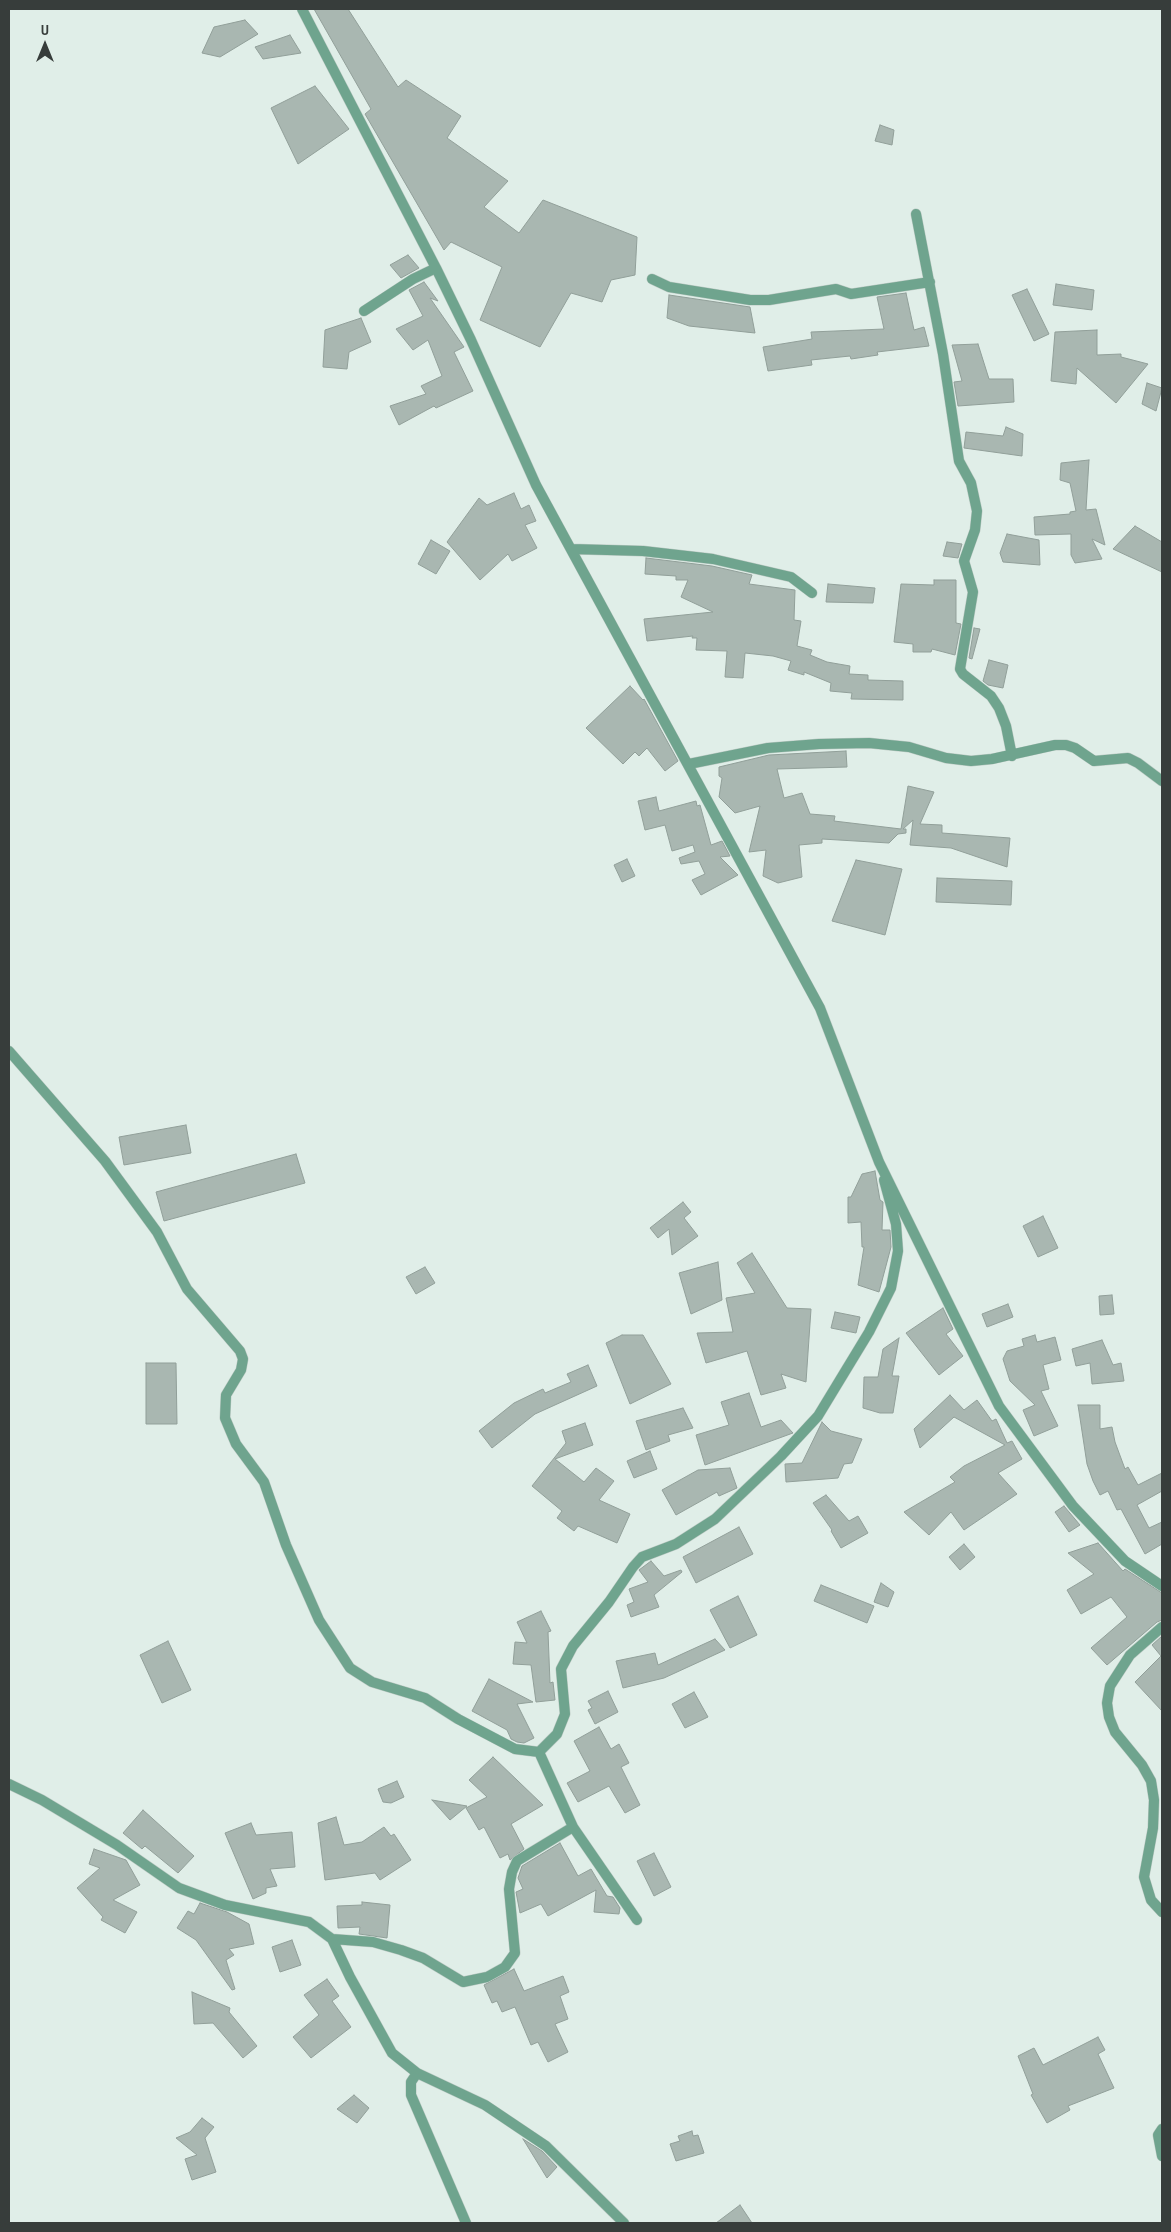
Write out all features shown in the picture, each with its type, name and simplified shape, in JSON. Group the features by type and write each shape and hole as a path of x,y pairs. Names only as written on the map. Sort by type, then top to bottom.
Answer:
{"street":[{"path":"302,9 436,268 471,340 536,486 689,764 820,1008 879,1162 999,1406 1073,1506 1125,1561 1162,1586"},
{"path":"916,214 930,282 959,461 971,483 977,511 975,530 964,561 973,592 960,669 963,674 991,696 1006,726 1012,756"},
{"path":"364,311 414,279 436,268"},
{"path":"652,279 670,287 750,300 769,300 836,289 851,294 930,282"},
{"path":"571,549 643,552 713,559 791,577 812,593"},
{"path":"689,764 768,748 820,744 869,743 909,747 946,758 971,761 1012,756 1055,746 1066,746 1075,748 1094,760 1128,758 1138,762 1162,781"},
{"path":"9,1051 105,1161 157,1232 187,1289 240,1351 243,1359 241,1370 226,1394 224,1418 236,1444 264,1482 286,1545 319,1620 350,1668 372,1682 425,1698 458,1719 515,1749 539,1752"},
{"path":"539,1752 557,1734 566,1714 561,1669 573,1646 609,1602 632,1567 642,1557 691,1536 741,1496 818,1416 856,1356 891,1288 898,1252 896,1224 879,1162"},
{"path":"1162,1627 1130,1655 1110,1686 1107,1703 1109,1716 1115,1732 1142,1765 1150,1780 1154,1800 1153,1828 1144,1877 1150,1900 1162,1912"},
{"path":"539,1752 573,1827 637,1920"},
{"path":"9,1784 42,1800 117,1845 179,1888 225,1905 309,1922 332,1939 350,1977 392,2053 417,2073 485,2105 546,2146 624,2223"},
{"path":"332,1939 373,1942 401,1950 423,1958 463,1982 487,1977 505,1967 515,1953 509,1889 512,1872 517,1861 573,1827"},
{"path":"417,2073 411,2082 411,2095 466,2223"},
{"path":"1162,2129 1158,2135 1162,2156"}],"building":[{"path":"314,9 348,9 398,87 406,80 461,116 447,138 508,181 484,207 519,233 543,200 637,237 635,275 611,280 602,302 571,293 540,347 480,320 502,267 451,242 444,250 365,114 371,109"},
{"path":"245,20 258,34 220,57 202,53 214,27"},
{"path":"290,35 301,53 263,59 255,47"},
{"path":"315,86 349,129 298,164 271,108"},
{"path":"880,125 894,130 892,145 875,141"},
{"path":"408,255 419,268 401,278 390,265"},
{"path":"424,282 438,301 430,298 464,347 454,352 473,391 436,408 434,406 399,425 390,406 426,394 421,386 442,376 428,340 413,350 396,329 423,316 409,290"},
{"path":"1056,284 1094,290 1092,310 1053,305"},
{"path":"1027,289 1049,334 1034,341 1012,295"},
{"path":"906,293 914,330 924,327 929,346 877,352 878,355 851,359 850,356 811,360 812,365 768,371 763,347 812,339 811,332 884,329 877,297"},
{"path":"669,295 750,307 755,333 689,326 667,318"},
{"path":"361,318 371,342 349,352 347,369 323,367 325,330"},
{"path":"1097,330 1097,355 1121,354 1121,357 1148,364 1116,403 1077,368 1076,384 1051,381 1055,332"},
{"path":"978,344 989,379 1013,379 1014,402 958,406 954,382 962,381 952,345"},
{"path":"1147,383 1162,388 1156,411 1142,404"},
{"path":"1006,427 1023,434 1022,456 964,448 966,432 1003,436"},
{"path":"1089,460 1086,510 1096,509 1105,545 1092,539 1102,559 1075,563 1071,555 1071,534 1035,535 1034,517 1070,514 1070,512 1076,511 1070,483 1060,480 1061,463"},
{"path":"514,493 521,509 529,505 536,521 525,525 537,548 512,561 508,554 480,580 447,542 479,498 487,505"},
{"path":"1135,526 1162,542 1162,572 1113,549"},
{"path":"1007,534 1039,540 1040,565 1003,562 1000,553"},
{"path":"431,540 450,551 436,574 418,564"},
{"path":"947,542 962,544 958,558 943,556"},
{"path":"646,558 712,566 752,575 749,584 795,590 794,620 801,621 797,646 812,650 810,655 827,662 850,666 849,674 868,675 868,680 903,681 903,700 851,699 852,693 830,691 831,683 804,672 804,675 788,670 791,661 773,656 745,653 743,678 725,677 727,651 696,650 697,638 692,638 693,636 647,641 644,619 713,612 681,597 688,580 676,580 676,576 645,574"},
{"path":"934,580 956,580 956,623 961,624 955,655 932,649 931,652 913,652 913,644 894,642 901,584 934,585"},
{"path":"828,584 875,588 873,603 826,602"},
{"path":"974,628 980,629 972,659 969,658"},
{"path":"989,660 1008,665 1003,688 988,685 983,681"},
{"path":"630,686 644,699 678,761 665,771 647,748 639,756 635,752 623,764 586,728"},
{"path":"846,751 847,767 777,769 784,798 802,793 810,814 835,816 834,821 901,829 908,786 934,792 920,824 942,825 942,833 1010,838 1007,867 951,848 910,845 913,820 903,829 906,829 906,833 898,834 889,843 822,839 822,843 799,845 802,877 778,883 763,876 766,850 749,852 760,806 735,813 719,797 722,778 719,776 719,767 769,755"},
{"path":"656,797 659,811 696,801 697,806 700,805 711,845 722,841 730,856 720,857 738,875 701,895 692,880 705,874 699,861 681,864 679,858 695,852 693,845 672,851 665,825 645,830 638,801"},
{"path":"627,859 635,876 622,882 614,865"},
{"path":"856,860 902,869 885,935 832,921"},
{"path":"937,878 1012,881 1011,905 936,902"},
{"path":"186,1125 191,1153 124,1165 119,1137"},
{"path":"296,1154 305,1183 164,1221 156,1192"},
{"path":"875,1171 880,1200 883,1202 882,1230 890,1230 891,1247 879,1292 858,1285 864,1247 862,1247 861,1222 848,1223 848,1197 851,1197 862,1174"},
{"path":"683,1202 691,1212 684,1218 698,1236 672,1255 669,1229 658,1238 650,1228"},
{"path":"1043,1216 1058,1248 1038,1257 1023,1226"},
{"path":"752,1253 787,1308 811,1309 806,1382 781,1374 786,1388 761,1395 747,1351 706,1363 697,1333 733,1332 726,1298 755,1293 737,1263"},
{"path":"718,1262 722,1300 691,1314 679,1273"},
{"path":"425,1267 435,1283 416,1294 406,1277"},
{"path":"1112,1295 1114,1314 1100,1315 1099,1296"},
{"path":"1008,1304 1013,1317 987,1327 982,1314"},
{"path":"943,1308 953,1329 946,1334 963,1356 939,1375 906,1333"},
{"path":"835,1312 860,1317 856,1333 831,1328"},
{"path":"622,1335 643,1335 671,1384 630,1404 606,1343"},
{"path":"1035,1335 1037,1342 1055,1337 1061,1360 1043,1365 1049,1389 1041,1391 1058,1426 1034,1436 1023,1410 1035,1405 1010,1381 1003,1359 1007,1351 1024,1346 1022,1339"},
{"path":"899,1338 892,1376 899,1376 893,1413 880,1413 863,1408 864,1377 878,1377 883,1349"},
{"path":"1102,1340 1113,1365 1121,1363 1124,1381 1092,1384 1090,1363 1076,1366 1072,1349"},
{"path":"146,1363 176,1363 177,1424 146,1424"},
{"path":"588,1365 597,1386 535,1414 492,1448 479,1431 514,1403 543,1389 545,1393 571,1382 567,1374"},
{"path":"749,1393 761,1427 781,1420 793,1433 705,1465 696,1435 729,1425 721,1402"},
{"path":"950,1395 964,1410 977,1400 992,1421 996,1419 1007,1443 1012,1441 1022,1459 998,1473 1017,1494 964,1530 951,1512 929,1535 904,1512 955,1482 950,1477 964,1466 1005,1445 954,1417 920,1448 914,1429"},
{"path":"1078,1405 1100,1405 1100,1429 1112,1427 1115,1442 1125,1469 1128,1467 1138,1485 1162,1473 1162,1491 1137,1505 1149,1528 1162,1522 1162,1544 1145,1554 1121,1509 1117,1510 1108,1491 1100,1495 1093,1481 1087,1464"},
{"path":"683,1408 693,1428 668,1435 670,1441 646,1450 636,1421"},
{"path":"822,1422 831,1431 862,1439 852,1463 844,1464 838,1478 786,1482 785,1464 802,1463"},
{"path":"585,1423 593,1445 555,1459 584,1482 596,1468 614,1481 599,1500 630,1514 617,1543 578,1526 574,1531 557,1518 562,1511 532,1486 566,1443 562,1431"},
{"path":"650,1451 657,1469 634,1478 627,1461"},
{"path":"730,1468 737,1488 719,1496 717,1492 676,1515 662,1490 698,1470"},
{"path":"826,1495 849,1521 858,1516 868,1533 841,1548 832,1530 813,1503"},
{"path":"1064,1506 1080,1525 1069,1532 1055,1512"},
{"path":"739,1527 753,1554 696,1583 683,1557"},
{"path":"1098,1543 1123,1571 1125,1569 1162,1593 1162,1620 1157,1622 1107,1665 1091,1648 1127,1617 1111,1597 1081,1614 1067,1590 1094,1574 1068,1553"},
{"path":"964,1544 975,1557 960,1570 949,1557"},
{"path":"651,1561 664,1576 681,1570 682,1572 654,1595 659,1607 631,1617 627,1605 634,1602 629,1589 648,1582 639,1570"},
{"path":"881,1583 894,1592 888,1607 874,1602"},
{"path":"821,1585 874,1606 867,1623 814,1601"},
{"path":"738,1596 757,1635 730,1648 710,1610"},
{"path":"541,1611 551,1631 548,1632 550,1683 553,1682 555,1700 536,1702 531,1665 513,1664 515,1642 527,1643 517,1622"},
{"path":"1162,1636 1162,1711 1135,1682 1161,1656 1152,1645"},
{"path":"715,1639 725,1650 664,1678 623,1688 616,1661 655,1653 658,1665"},
{"path":"168,1641 191,1690 162,1703 140,1655"},
{"path":"489,1679 533,1702 517,1704 534,1738 524,1743 517,1742 511,1739 507,1730 472,1711"},
{"path":"608,1691 618,1712 595,1724 588,1710 592,1708 588,1701"},
{"path":"694,1692 708,1717 685,1728 672,1704"},
{"path":"599,1727 611,1749 619,1744 629,1763 621,1767 640,1805 625,1813 609,1786 578,1802 567,1783 590,1771 574,1741"},
{"path":"493,1757 543,1805 511,1824 524,1849 510,1860 508,1854 500,1858 484,1827 479,1830 466,1808 487,1797 469,1780"},
{"path":"397,1781 404,1797 391,1803 383,1802 378,1789"},
{"path":"432,1800 467,1806 450,1820"},
{"path":"143,1810 194,1856 178,1873 145,1846 142,1849 123,1833"},
{"path":"336,1817 344,1845 362,1842 384,1827 391,1836 394,1834 411,1860 380,1880 375,1873 325,1880 318,1823"},
{"path":"251,1823 256,1835 292,1832 295,1867 270,1869 277,1886 266,1888 266,1893 253,1899 225,1833"},
{"path":"560,1843 578,1876 591,1869 607,1896 613,1897 620,1908 619,1914 594,1912 596,1890 548,1916 541,1904 520,1913 516,1892 523,1889 518,1878 522,1866"},
{"path":"94,1849 126,1860 140,1885 113,1900 137,1912 125,1933 101,1920 103,1917 77,1888 100,1868 89,1864"},
{"path":"654,1853 671,1887 654,1896 637,1861"},
{"path":"362,1902 390,1905 387,1938 359,1934 360,1927 338,1928 337,1906 362,1905"},
{"path":"200,1903 227,1912 249,1924 254,1944 229,1949 234,1955 226,1960 235,1989 232,1990 196,1940 177,1928 188,1911 194,1914"},
{"path":"292,1940 301,1965 280,1972 272,1947"},
{"path":"514,1969 524,1991 563,1976 569,1992 560,1996 568,2019 555,2024 568,2052 548,2062 538,2042 531,2045 515,2007 502,2012 497,2001 492,2003 484,1985"},
{"path":"327,1979 339,1996 332,2001 351,2027 311,2058 293,2037 319,2015 304,1995"},
{"path":"192,1992 230,2008 229,2012 257,2046 243,2058 213,2023 194,2024"},
{"path":"1098,2037 1105,2050 1098,2054 1114,2088 1068,2106 1070,2110 1047,2123 1031,2095 1033,2094 1018,2056 1034,2048 1043,2065"},
{"path":"354,2095 369,2108 357,2123 337,2109"},
{"path":"202,2118 214,2127 205,2138 216,2172 192,2180 185,2159 197,2155 176,2138 190,2132"},
{"path":"692,2131 693,2136 698,2135 704,2153 676,2161 670,2144 680,2141 678,2136"},
{"path":"523,2139 542,2151 557,2167 547,2178"},
{"path":"740,2205 752,2223 716,2223"}]}
